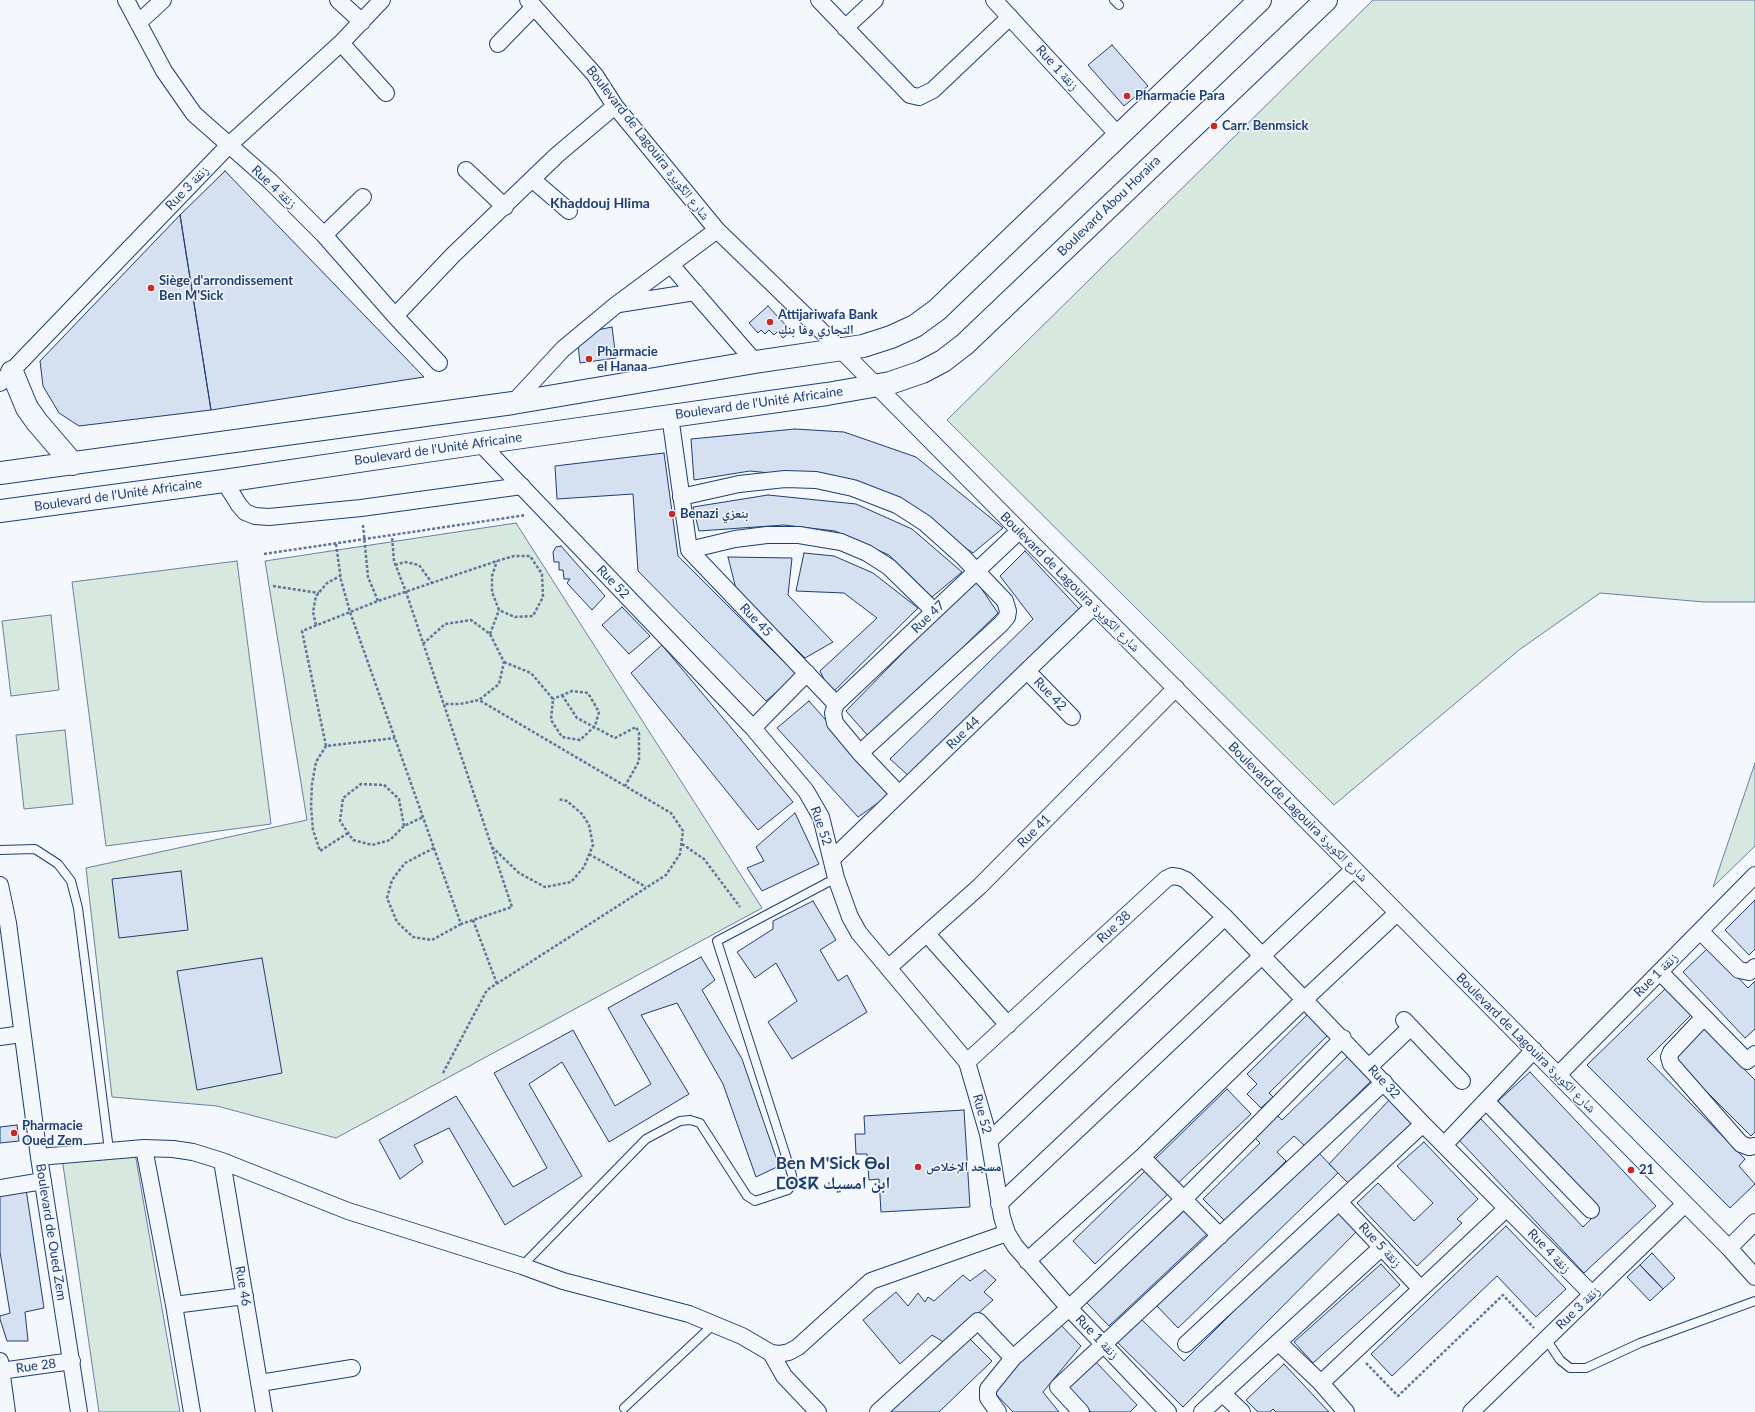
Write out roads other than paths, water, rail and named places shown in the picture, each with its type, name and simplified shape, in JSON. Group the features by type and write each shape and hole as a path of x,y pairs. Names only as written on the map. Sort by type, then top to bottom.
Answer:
{"main road":[{"path":"0,473 513,403 840,349 876,342 904,332 924,320 1119,136 1260,0"},
{"name":"Boulevard Abou Horaira","path":"876,386 922,372 943,361 965,344 1326,0"},
{"path":"8,371 27,408 73,464"},
{"name":"Boulevard de l'Unité Africaine","path":"0,511 224,481 876,386"}],"street":[{"name":"Rue 4 زنقة","path":"126,0 164,71 177,92 194,114 270,181 324,235 395,316 439,363"},
{"path":"138,23 163,0"},
{"path":"338,0 362,22"},
{"name":"Rue 3 زنقة","path":"8,371 229,145 341,43 382,0"},
{"path":"820,0 910,95 919,97 933,90 1010,17"},
{"path":"845,28 875,0"},
{"name":"Rue 1 زنقة","path":"994,0 1119,136"},
{"path":"498,44 531,3"},
{"name":"Boulevard de Lagouira شارع الڭويرة","path":"531,3 595,75 615,106 717,230 840,349"},
{"path":"341,43 386,93"},
{"path":"395,316 453,256 533,180 557,155 615,106"},
{"path":"466,170 505,207"},
{"path":"533,180 569,211"},
{"path":"324,235 363,197"},
{"path":"513,403 563,349 616,305 717,230"},
{"path":"670,265 755,362"},
{"path":"616,305 695,292"},
{"name":"Boulevard de Lagouira شارع الكويرة","path":"840,349 1534,1050 1729,1248 1755,1277"},
{"path":"670,416 689,550 729,540 767,535 799,535 835,541 855,548 878,559 900,576 934,611"},
{"name":"Rue 52","path":"480,443 753,728 799,782 814,803 821,817 836,878 850,918 856,928 888,968 967,1062 982,1111 989,1141 999,1204 1007,1232 1015,1246 1027,1261"},
{"path":"681,497 713,489 767,480 803,479 835,483 871,494 897,505 925,523 977,571 1004,601 1008,611 1007,617 860,753"},
{"path":"224,481 239,505 246,512 255,516 269,517 361,508 522,486"},
{"name":"Rue 47","path":"836,704 1019,531"},
{"name":"Rue 45","path":"689,550 836,704"},
{"name":"Rue 44","path":"832,859 1094,606"},
{"name":"Rue 42","path":"1027,671 1072,717"},
{"path":"753,728 807,673"},
{"name":"Rue 41","path":"888,968 980,886 1176,688"},
{"path":"836,704 833,713 835,723 860,753 899,794"},
{"path":"999,1204 1354,868"},
{"name":"Rue 1 زنقة","path":"1558,1075 1755,875"},
{"name":"Rue 38","path":"967,1062 1166,879 1172,876 1186,880 1262,955"},
{"name":"Boulevard de Oued Zem","path":"0,885 4,924 79,1412"},
{"path":"1027,1261 1142,1157 1304,999 1397,913"},
{"path":"989,1141 1225,917"},
{"path":"1700,931 1739,970 1749,972 1755,966"},
{"path":"927,934 1008,1025"},
{"name":"Rue 32","path":"1262,955 1423,1124 1507,1208"},
{"path":"1660,972 1704,1017 1752,1062"},
{"path":"1704,1017 1671,1052 1669,1057 1671,1064 1741,1144 1749,1147 1755,1146"},
{"path":"1369,1067 1408,1023 1462,1081"},
{"path":"0,1037 22,1034"},
{"path":"998,1412 988,1398 988,1389 1013,1358 1070,1308 1184,1199 1342,1038"},
{"path":"1444,1145 1534,1050"},
{"path":"1081,1412 1058,1388 1384,1082"},
{"path":"1486,1101 1591,1210"},
{"path":"1186,1344 1423,1124"},
{"path":"144,1148 174,1305 192,1412"},
{"path":"39,1157 144,1148 193,1152 222,1161 348,1211 522,1266 563,1281 689,1314 753,1340 771,1353 780,1372 818,1412"},
{"path":"1142,1157 1220,1236"},
{"name":"Rue 46","path":"222,1161 260,1383 263,1412"},
{"path":"0,1188 43,1181"},
{"name":"Rue 5 زنقة","path":"1339,1202 1421,1289"},
{"name":"Rue 3 زنقة","path":"1471,1412 1685,1204"},
{"name":"Rue 4 زنقة","path":"1507,1208 1592,1294"},
{"path":"1320,1383 1507,1208"},
{"path":"1729,1248 1755,1222"},
{"path":"771,1353 784,1353 798,1348 864,1286 879,1277 1007,1232"},
{"path":"1202,1412 1382,1247"},
{"name":"Rue 1 زنقة","path":"1027,1261 1168,1412"},
{"path":"174,1305 245,1296"},
{"path":"878,1412 978,1321 1013,1358"},
{"path":"1278,1342 1320,1383 1346,1412"},
{"name":"Rue 28","path":"0,1368 72,1361"},
{"path":"0,1368 7,1412"},
{"path":"260,1383 352,1368"},
{"path":"1222,1393 1242,1412"}],"lane":[{"path":"0,850 35,849 58,864 71,882 78,908 109,1150"},
{"path":"522,1266 646,1139 680,1121 690,1120 700,1124 747,1196 756,1201 788,1190 793,1183 792,1175 717,941 836,878"},
{"path":"1546,1339 1560,1360 1570,1368 1586,1368 1640,1342 1755,1301"},
{"path":"624,1408 714,1324"}],"place":[{"name":"Pharmacie Para","path":"1127,96"},
{"name":"Carr. Benmsick","path":"1214,126"},
{"name":"Siège d'arrondissement Ben M'Sick","path":"151,288"},
{"name":"Attijariwafa Bank التجاري وفا بنك","path":"770,322"},
{"name":"Pharmacie el Hanaa","path":"589,359"},
{"name":"Benazi بنعزي","path":"672,514"},
{"name":"Pharmacie Oued Zem","path":"14,1133"},
{"name":"مسجد الإخلاص","path":"918,1167"},
{"name":"21","path":"1631,1170"}],"district":[{"name":"Khaddouj Hlima","path":"600,203"},
{"name":"Ben M'Sick ⴱⴰⵏ ⵎⵙⵉⴽ ابن امسيك","path":"833,1174"}]}
